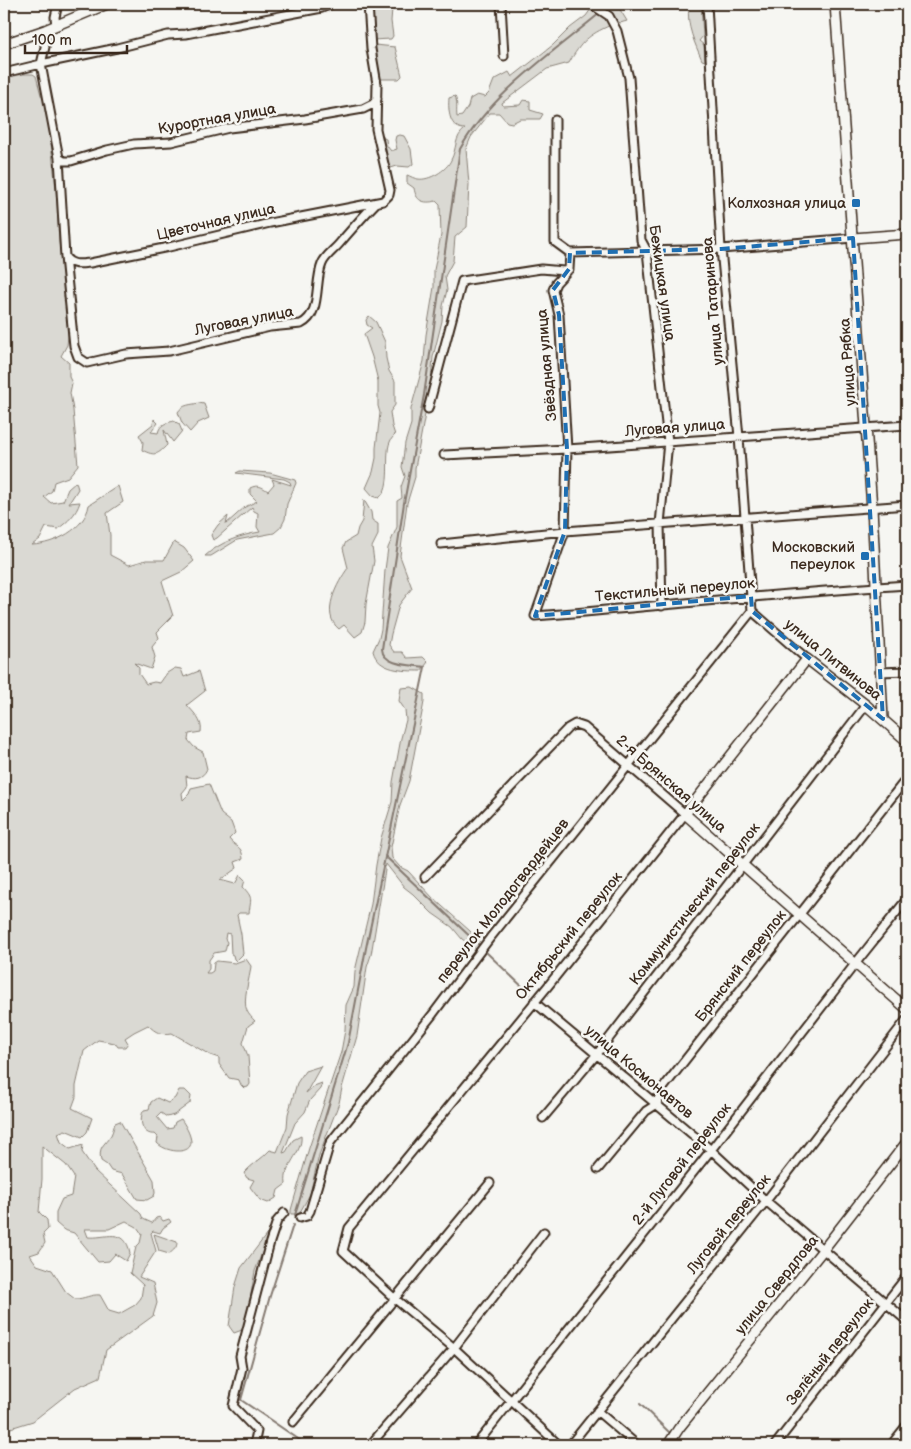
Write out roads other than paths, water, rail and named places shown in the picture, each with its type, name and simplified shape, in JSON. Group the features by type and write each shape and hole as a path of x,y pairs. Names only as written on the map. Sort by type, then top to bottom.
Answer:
{"street":[{"path":"56,26 55,17 58,4"},
{"path":"4,44 56,26 107,4"},
{"path":"4,73 168,35 186,34 322,8 332,4"},
{"path":"368,4 371,49 378,99"},
{"path":"501,4 504,56"},
{"name":"улица Татаринова","path":"707,4 721,249 739,437 751,596"},
{"name":"улица Рябка","path":"834,4 872,508 882,719"},
{"name":"Бежицкая улица","path":"595,5 609,16 617,31 629,78 641,240 647,251 668,442 660,524 662,606"},
{"path":"45,30 45,47 41,64 59,158 65,257"},
{"name":"Курортная улица","path":"59,158 64,161 71,161 134,144 171,142 229,128 305,119 363,109 378,99"},
{"name":"Луговая улица","path":"65,257 74,346 78,357 88,363 126,354 169,351 270,327 301,324 308,319 313,310 321,265 324,260 376,203 383,201 389,195 390,190 376,129 378,99"},
{"path":"555,120 555,242 570,252 721,249 907,234"},
{"name":"Цветочная улица","path":"65,257 68,261 78,264 90,263 169,248 270,223 376,203"},
{"path":"428,409 462,281 541,269 569,269 570,252"},
{"name":"Звёздная улица","path":"535,616 565,531 567,449 559,315 553,290 556,283 569,269"},
{"name":"Луговая улица","path":"444,455 567,449 907,425"},
{"path":"441,544 565,531 907,505"},
{"name":"Текстильный переулок","path":"535,616 662,606 751,596 907,585"},
{"path":"751,596 752,611"},
{"name":"улица Литвинова","path":"752,611 907,741"},
{"name":"переулок Молодогвардейцев","path":"300,1218 307,1216 310,1211 330,1144 337,1132 379,1082 459,981 490,938 752,611"},
{"name":"Октябрьский переулок","path":"394,1298 343,1251 349,1228 534,1002 807,659"},
{"path":"880,672 907,671"},
{"name":"Коммунистический переулок","path":"543,1118 597,1054 866,705"},
{"name":"2-я Брянская улица","path":"425,876 568,728 575,724 584,727 800,913 907,1009"},
{"name":"Брянский переулок","path":"598,1169 646,1111 656,1104 660,1092 907,778"},
{"name":"2-й Луговой переулок","path":"476,1445 711,1150 907,899"},
{"name":"улица Космонавтов","path":"534,1002 711,1150 823,1250 907,1321"},
{"name":"Луговой переулок","path":"570,1445 766,1200 907,1019"},
{"name":"улица Свердлова","path":"668,1445 679,1428 823,1250 907,1142"},
{"path":"292,1422 490,1183"},
{"path":"254,1445 257,1431 232,1406 242,1368 240,1356 270,1242 277,1221 284,1213"},
{"path":"370,1445 454,1348 544,1232"},
{"name":"Зелёный переулок","path":"775,1445 907,1276"},
{"path":"394,1298 454,1348 558,1445"},
{"path":"597,1411 637,1445"},
{"path":"891,1445 907,1425"}],"waterway":[{"path":"604,11 614,4"},
{"path":"295,1215 348,1043 425,667 393,662 387,659 382,649 404,503 424,395 460,149 473,129 505,92 600,13"},
{"path":"385,856 479,945"},
{"path":"485,951 530,994"},
{"path":"293,1225 270,1296 241,1400 307,1445"},
{"path":"640,1404 672,1435"},
{"path":"676,1438 683,1445"}],"place":[{"name":"Колхозная улица","path":"856,203"},
{"name":"Московский переулок","path":"865,556"}]}
